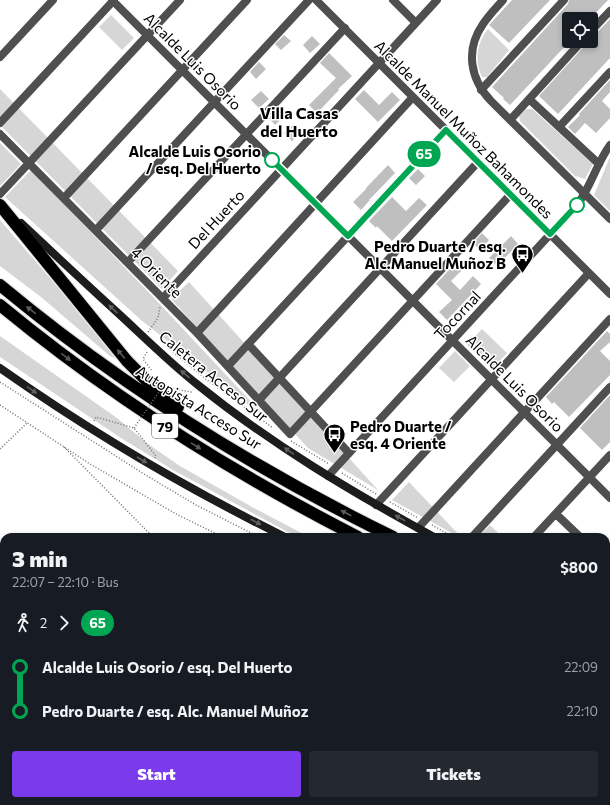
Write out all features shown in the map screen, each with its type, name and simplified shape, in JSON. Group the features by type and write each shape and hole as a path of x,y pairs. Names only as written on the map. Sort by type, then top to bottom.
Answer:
{"highway":[{"path":"0,205 127,361 157,390 224,444"},
{"name":"Autopista Acceso Sur","path":"0,285 55,329 162,405 224,444 304,490 385,533"},
{"name":"79","path":"0,305 35,333 115,392 199,447 279,495 350,533"},
{"path":"0,311 35,333"}],"main road":[{"name":"Caletera Acceso Sur","path":"0,205 152,345 197,384 252,426 328,476 427,533"},
{"path":"0,368 67,414 120,447 192,489 277,533"}],"street":[{"path":"0,57 53,0"},
{"path":"0,123 113,0"},
{"name":"Alcalde Luis Osorio","path":"113,0 610,498"},
{"path":"0,194 180,0"},
{"path":"64,198 247,0"},
{"path":"96,230 308,0"},
{"name":"Alcalde Manuel Muñoz Bahamondes","path":"316,0 610,294"},
{"path":"393,0 416,23"},
{"name":"Del Huerto","path":"163,298 437,0"},
{"path":"504,0 482,25 473,44 472,64 475,77 486,96 610,219"},
{"path":"482,90 564,0"},
{"path":"598,24 610,11"},
{"path":"128,262 344,28"},
{"path":"510,120 576,48"},
{"path":"559,127 610,72"},
{"path":"197,333 413,97"},
{"path":"529,99 599,164"},
{"path":"228,366 446,130"},
{"name":"4 Oriente","path":"0,134 197,333 259,400 289,436"},
{"name":"Tocornal","path":"328,476 577,205 585,194 610,145"},
{"path":"259,400 478,162"},
{"path":"289,436 510,195"},
{"path":"376,505 589,273"},
{"path":"418,528 610,319"},
{"path":"248,344 349,453"},
{"path":"476,533 610,387"},
{"path":"538,533 610,455"},
{"path":"556,514 576,533"}],"path":[{"path":"148,332 158,318 163,298"},
{"path":"145,328 152,335"},
{"path":"169,350 277,431"},
{"path":"0,382 144,474 196,505 252,533"},
{"path":"134,428 163,386"},
{"path":"170,388 191,392"},
{"path":"0,405 90,464 178,515 215,533"},
{"path":"98,418 134,428 154,453"},
{"path":"0,449 27,423"},
{"path":"289,436 317,457 358,483 446,533"},
{"path":"62,445 149,533"}],"shaded area":[{"path":"111,15 134,38 122,50 99,27"},
{"path":"488,29 509,50 487,77 482,77 477,58 481,40"},
{"path":"0,89 178,271 162,289 0,125"},
{"path":"526,109 532,109 593,164 585,179 575,176 520,121 519,116"},
{"path":"0,143 21,164 0,186"},
{"path":"610,157 610,211 594,195"},
{"path":"31,170 157,301 269,421 141,320 5,197"},
{"path":"0,220 55,284 115,358 110,356 41,297 0,266"},
{"path":"189,282 378,490 308,448 171,299"},
{"path":"482,329 507,353 492,369 467,345"},
{"path":"0,336 117,418 148,444 180,466 301,533 290,533 286,531 173,470 121,438 0,357"},
{"path":"455,351 470,366 454,382 439,368"},
{"path":"409,482 457,533 452,533 392,500"},
{"path":"490,525 498,533 482,533"}],"building":[{"path":"512,0 550,0 509,43 489,25"},
{"path":"569,0 608,0 597,12 562,12 562,48 563,48 510,105 492,87 568,4"},
{"path":"610,19 610,58 558,114 539,96 583,48 598,48 598,32"},
{"path":"284,35 291,41 281,50 275,44"},
{"path":"312,36 320,44 310,53 303,45"},
{"path":"329,53 352,76 338,89 339,90 317,113 309,105 336,78 320,63"},
{"path":"259,62 266,69 256,79 250,72"},
{"path":"610,80 610,92 602,101 610,109 610,118 596,133 585,123 575,134 568,127"},
{"path":"364,90 379,105 392,92 400,100 378,122 355,99"},
{"path":"261,91 269,99 259,108 251,100"},
{"path":"278,108 285,115 275,125 269,118"},
{"path":"294,124 301,131 292,141 284,133"},
{"path":"388,165 395,173 361,210 353,202"},
{"path":"418,169 425,176 416,185 409,178"},
{"path":"392,197 406,211 419,198 427,205 392,241 377,226 376,228 369,221"},
{"path":"482,233 489,240 480,250 473,243"},
{"path":"511,236 518,244 497,266 489,258"},
{"path":"457,261 464,268 451,281 460,290 473,276 481,284 447,320 439,312 452,300 436,284"},
{"path":"607,331 610,334 610,342 600,351 610,361 610,375 569,417 554,402 552,404 546,397"},
{"path":"610,395 610,442 602,450 580,428"}],"bus line":[{"name":"65","path":"272,160 348,236 446,130 550,234 577,205"}],"place":[{"name":"Alcalde Luis Osorio / esq. Del Huerto","path":"272,160"},
{"name":"Pedro Duarte / esq. Alc.Manuel Muñoz B","path":"522,274"},
{"name":"Pedro Duarte / esq. 4 Oriente","path":"334,454"}],"district":[{"name":"Villa Casas del Huerto","path":"299,121"}]}
